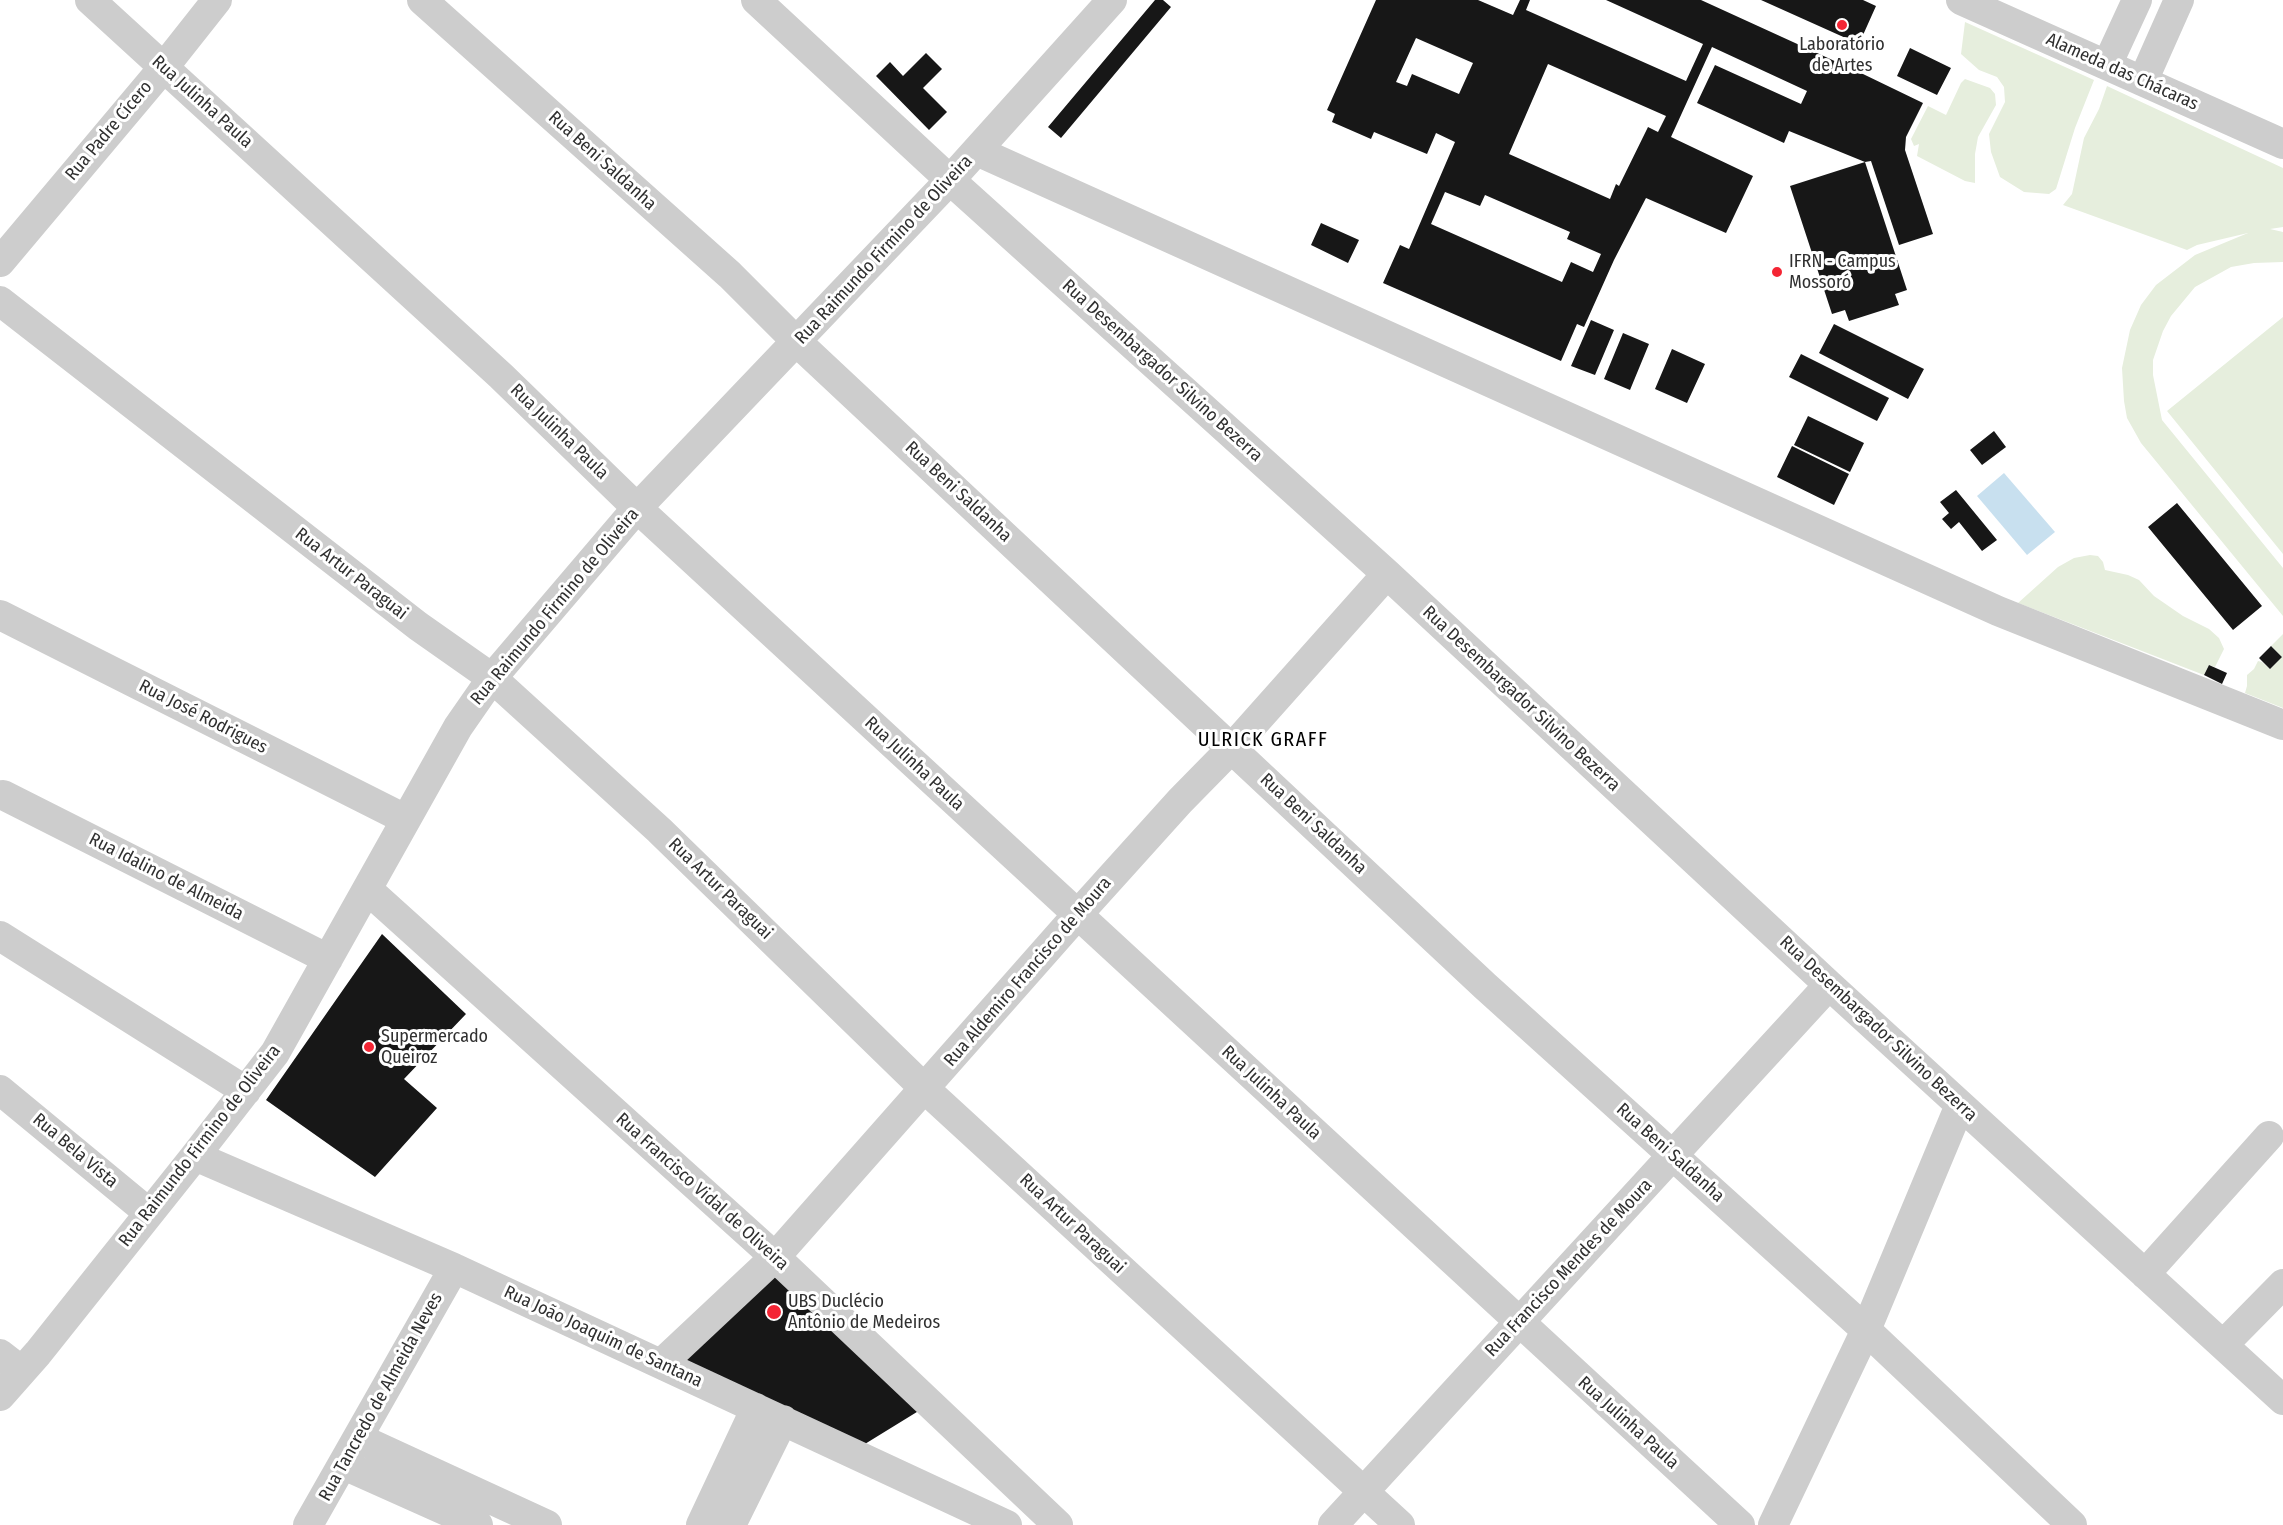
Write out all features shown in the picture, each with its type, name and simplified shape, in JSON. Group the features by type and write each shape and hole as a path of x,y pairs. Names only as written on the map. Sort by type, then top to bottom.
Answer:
{"street":[{"name":"Rua Julinha Paula","path":"90,0 501,376 637,508 1740,1525"},
{"name":"Rua Padre Cícero","path":"6,242 164,67 217,0"},
{"name":"Rua Beni Saldanha","path":"422,0 730,275 797,342 1485,987 1866,1330 2072,1525"},
{"name":"Rua Desembargador Silvino Bezerra","path":"756,0 950,180 1387,574 1829,985 2283,1400"},
{"name":"Rua Raimundo Firmino de Oliveira","path":"0,1396 11,1363 149,1213 275,1053 458,727 492,678 637,508 950,180 1112,0"},
{"name":"Alameda das Chácaras","path":"1961,0 2283,144"},
{"path":"2107,65 2137,0"},
{"path":"2142,81 2179,0"},
{"path":"977,151 1987,606 2283,725"},
{"name":"Rua Artur Paraguai","path":"0,301 418,626 492,678 659,830 925,1089 1400,1525"},
{"name":"Rua Aldemiro Francisco de Moura","path":"662,1363 775,1257 1078,914 1180,801 1232,748 1387,574"},
{"name":"Rua José Rodrigues","path":"0,615 405,819"},
{"name":"Rua Idalino de Almeida","path":"3,795 328,959"},
{"name":"Rua Francisco Vidal de Oliveira","path":"368,890 775,1257 1058,1525"},
{"path":"0,936 246,1091"},
{"name":"Rua Francisco Mendes de Moura","path":"1333,1525 1829,985"},
{"name":"Rua Bela Vista","path":"0,1090 149,1213"},
{"path":"1773,1525 1866,1330 1960,1105"},
{"path":"2145,1274 2269,1136"},
{"name":"Rua João Joaquim de Santana","path":"195,1156 454,1268 1007,1525"},
{"name":"Rua Tancredo de Almeida Neves","path":"308,1525 454,1268"},
{"path":"2223,1345 2283,1284"},
{"path":"701,1525 770,1414"},
{"path":"731,1525 770,1414"},
{"path":"358,1438 547,1525"},
{"path":"344,1465 478,1525"}],"green space":[{"path":"1965,22 2094,80 2075,128 2056,189 2049,194 2024,192 2000,177 1991,152 1989,134 2005,102 2004,87 1997,77 1979,70 1961,54"},
{"path":"1965,79 1990,88 1995,94 1996,105 1978,137 1975,154 1975,183 1965,181 1917,156 1919,144 1914,146 1911,139 1928,106 1946,115"},
{"path":"2107,86 2283,168 2283,227 2270,229 2283,232 2283,262 2231,267 2195,287 2171,316 2163,331 2153,360 2153,375 2162,420 2283,568 2283,616 2141,443 2127,418 2124,401 2122,368 2130,330 2141,305 2156,285 2195,255 2248,233 2197,245 2187,250 2063,205 2072,194 2084,138 2099,109"},
{"path":"2283,317 2283,554 2167,411"},
{"path":"2098,556 2105,570 2139,580 2154,596 2183,616 2209,629 2219,638 2224,649 2215,667 2209,665 2204,675 2018,603 2058,567 2074,558"},
{"path":"2283,634 2283,708 2245,693 2247,675 2258,661 2270,669 2282,657 2271,646"}],"water":[{"path":"2004,473 2055,532 2027,555 1977,496"}],"building":[{"path":"1155,0 1163,0 1171,7 1061,138 1048,127"},
{"path":"1376,0 1478,0 1513,15 1520,0 1530,0 1526,10 1686,81 1703,44 1606,0 1701,0 1923,103 1906,137 1905,150 1933,234 1899,245 1871,161 1865,162 1789,131 1784,143 1697,103 1715,65 1801,104 1807,91 1712,47 1671,137 1753,176 1726,233 1646,198 1614,260 1584,327 1577,324 1561,361 1383,283 1400,245 1409,249 1455,142 1436,133 1427,154 1374,132 1371,139 1332,122 1335,114 1327,110","holes":["1416,38 1473,63 1459,94 1412,74 1407,86 1396,82","1548,64 1666,116 1658,132 1648,127 1619,186 1616,184 1610,199 1509,154","1445,192 1480,206 1485,195 1570,232 1567,239 1601,254 1593,272 1571,262 1562,282 1431,224"]},
{"name":"Laboratório de Artes","path":"1761,0 1863,0 1876,6 1859,44"},
{"path":"1910,48 1951,68 1937,95 1897,76"},
{"path":"926,53 942,69 923,88 947,112 929,130 876,76 890,62 903,76"},
{"path":"1865,162 1907,290 1895,294 1899,305 1849,321 1845,310 1832,314 1790,186"},
{"path":"1321,223 1359,240 1348,263 1311,245"},
{"path":"1591,320 1614,330 1595,375 1571,366"},
{"path":"1834,324 1924,369 1908,399 1819,353"},
{"path":"1623,333 1649,344 1630,390 1604,379"},
{"path":"1672,349 1705,364 1687,403 1655,389"},
{"path":"1801,354 1889,398 1877,421 1789,377"},
{"path":"1808,416 1864,443 1850,472 1794,445"},
{"path":"1994,431 2006,447 1982,465 1970,450"},
{"path":"1792,446 1849,474 1834,505 1777,477"},
{"path":"1956,490 1997,540 1982,551 1959,522 1951,529 1942,519 1949,513 1940,502"},
{"path":"2177,503 2262,606 2233,630 2148,527"},
{"path":"2271,646 2282,657 2270,669 2259,658"},
{"path":"2209,665 2227,673 2222,684 2204,675"},
{"name":"Supermercado Queiroz","path":"382,934 466,1014 404,1079 437,1108 375,1177 266,1100"},
{"name":"UBS Duclécio Antônio de Medeiros","path":"775,1262 925,1407 860,1447 669,1362"}],"place":[{"name":"Laboratório de Artes","path":"1842,25"},
{"name":"IFRN - Campus Mossoró","path":"1777,272"},
{"name":"Supermercado Queiroz","path":"369,1047"},
{"name":"UBS Duclécio Antônio de Medeiros","path":"774,1312"}],"district":[{"name":"ULRICK GRAFF","path":"1263,740"}]}
